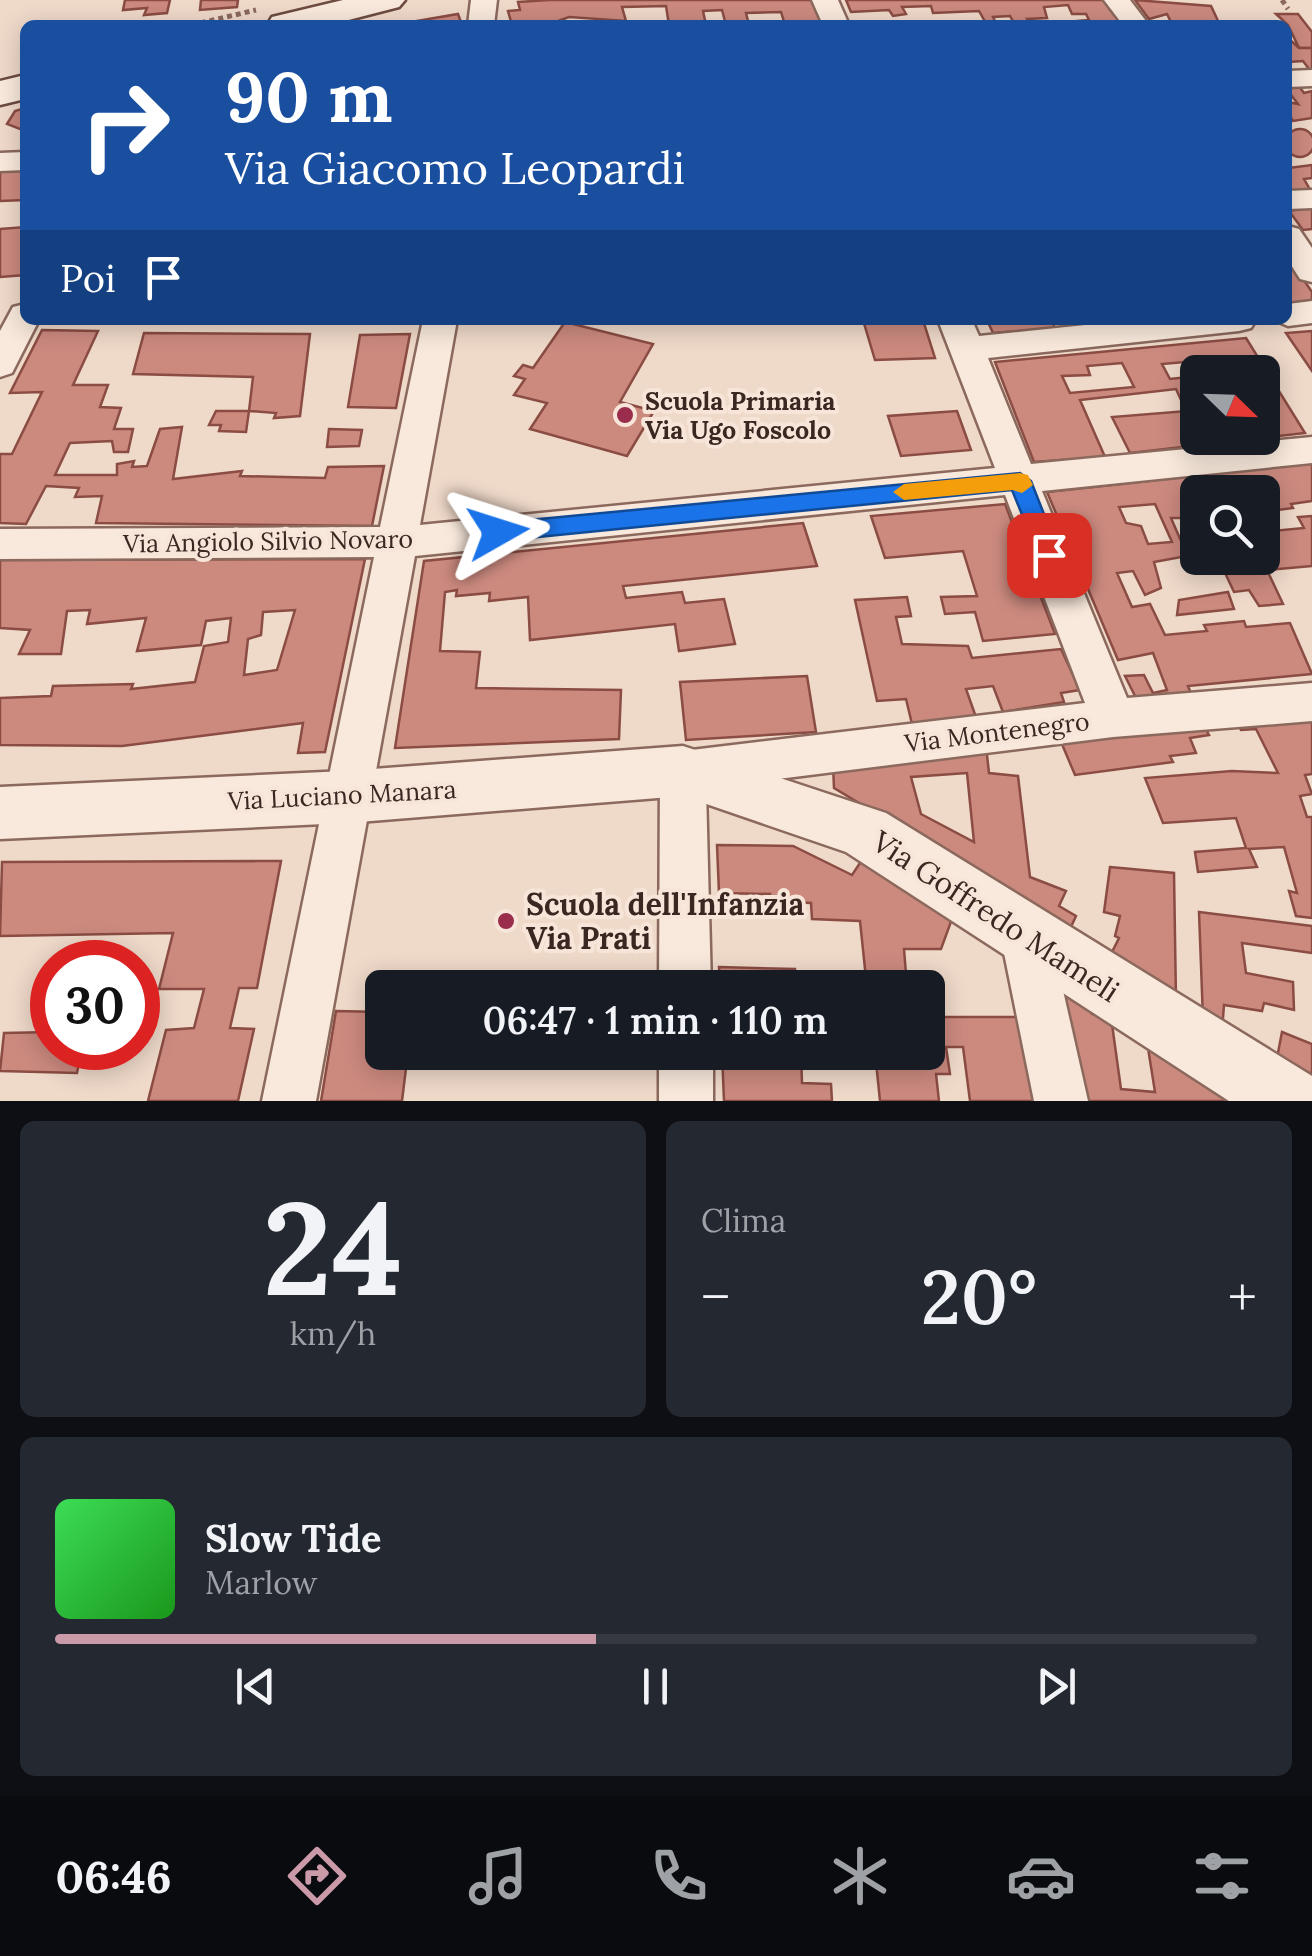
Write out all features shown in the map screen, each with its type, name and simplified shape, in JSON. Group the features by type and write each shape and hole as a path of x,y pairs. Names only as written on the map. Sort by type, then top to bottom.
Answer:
{"main road":[{"path":"273,17 386,0"}],"street":[{"path":"1116,0 1132,20"},
{"path":"1292,242 1312,272"},
{"path":"0,365 20,325"},
{"path":"289,1101 439,325"},
{"path":"1112,718 960,334 1140,325"},
{"name":"Via Angiolo Silvio Novaro","path":"0,544 400,542 1312,450"},
{"name":"Via Montenegro","path":"684,771 1112,718 1312,702"},
{"path":"684,771 685,970"},
{"name":"Via Luciano Manara","path":"0,812 346,797 684,771"},
{"name":"Via Goffredo Mameli","path":"684,771 865,832 1290,1101"},
{"path":"1025,933 1060,1101"},
{"path":"686,1070 686,1101"}],"path":[{"path":"1282,0 1288,10"},
{"path":"243,20 273,17"}],"building":[{"path":"125,0 170,0 167,13 144,15 147,8 123,10"},
{"path":"201,0 238,0 237,7 200,10"},
{"path":"814,0 822,20 783,20 781,12 746,13 748,20 725,20 722,10 703,11 705,20 668,20 666,6 622,7 626,20 511,20 508,11 520,10 518,2"},
{"path":"846,0 1107,0 1121,20 1089,20 1086,14 1072,14 1068,5 1044,7 1047,18 1028,20 1012,20 1010,16 984,20 979,11 933,13 931,6 902,7 906,14 893,16 889,10 851,12"},
{"path":"1135,0 1211,6 1218,20 1170,20 1167,14 1149,19"},
{"path":"458,14 460,20 423,20"},
{"path":"1276,14 1298,14 1312,32 1312,48 1299,48 1292,33 1292,20 1283,20"},
{"path":"1292,42 1299,48 1312,48 1312,73 1303,61 1292,62"},
{"path":"1292,81 1304,93 1312,91 1312,118 1292,119 1292,103 1298,104 1292,96"},
{"path":"20,110 20,129 7,124"},
{"path":"1300,129 1310,133 1310,153 1300,157 1292,154 1292,132"},
{"path":"1312,165 1312,178 1304,179 1312,193 1292,194 1292,168"},
{"path":"20,170 20,200 0,201 0,171"},
{"path":"1312,207 1312,229 1303,230 1292,210"},
{"path":"20,227 20,275 0,277 0,229"},
{"path":"1292,263 1312,292 1312,303 1292,305"},
{"path":"563,325 653,344 620,402 654,411 627,456 530,429 547,403 514,395 525,379 514,376 523,365 533,368"},
{"path":"864,325 925,325 935,358 875,360"},
{"path":"989,325 1055,328 993,333"},
{"path":"42,330 98,331 73,385 108,385 100,407 121,408 114,429 133,429 128,452 114,452 112,441 70,443 55,475 117,475 117,464 134,461 132,467 147,466 160,429 182,427 173,479 242,471 240,476 325,478 328,467 384,466 372,526 96,523 102,496 75,497 79,488 46,486 26,524 0,523 0,454 12,454 42,392 10,393"},
{"path":"1312,331 1312,371 1286,333"},
{"path":"144,333 310,334 300,416 274,418 276,413 249,411 253,377 133,374"},
{"path":"410,334 396,408 348,407 360,335"},
{"path":"1246,338 1257,355 1180,355 1180,362 1162,364 1170,379 1180,378 1180,398 1176,389 1080,400 1105,457 1034,462 995,362","holes":["1122,363 1134,387 1070,393 1062,376 1090,375 1087,366"]},
{"path":"1280,393 1305,433 1280,436"},
{"path":"216,411 249,411 246,432 219,431 221,425 209,425"},
{"path":"957,411 971,450 901,456 888,416"},
{"path":"1180,412 1180,447 1130,453 1112,417"},
{"path":"329,429 362,430 359,446 327,447"},
{"path":"1312,463 1312,501 1291,504 1293,508 1280,510 1280,475 1202,475"},
{"path":"1180,477 1180,518 1171,518 1180,539 1180,557 1154,562 1161,588 1145,595 1133,571 1117,573 1132,607 1150,604 1165,635 1207,631 1204,625 1244,621 1246,627 1290,623 1312,674 1188,686 1194,701 1140,706 1125,676 1144,675 1153,693 1167,690 1153,653 1118,660 1047,492","holes":["1155,504 1172,542 1148,544 1141,526 1126,523 1119,507"]},
{"path":"1005,504 1055,634 983,641 975,612 945,614 941,597 977,596 963,551 885,558 871,516"},
{"path":"1312,516 1312,566 1280,569 1280,530 1304,528 1298,517"},
{"path":"803,523 817,566 623,586 626,598 682,592 685,603 724,599 735,644 679,651 675,624 530,640 528,597 489,601 490,593 456,596 457,590 445,592 440,651 480,652 476,688 621,690 619,739 395,748 424,561"},
{"path":"365,559 325,752 298,753 303,723 122,746 0,745 0,698 51,696 53,686 133,684 131,689 195,682 204,646 228,642 231,618 206,621 201,645 137,651 146,618 87,624 90,610 67,611 61,654 19,654 30,630 0,628 0,560","holes":["295,610 277,670 244,675 248,639 261,635 263,612"]},
{"path":"1226,575 1269,575 1283,604 1259,606 1249,590 1234,592"},
{"path":"1228,592 1234,609 1177,615 1179,600"},
{"path":"907,597 911,616 896,617 902,644 968,646 972,658 1061,649 1080,690 1061,693 1064,702 1003,712 993,686 966,689 977,720 913,728 906,699 877,701 855,600"},
{"path":"807,676 816,732 686,740 680,682"},
{"path":"1312,709 1312,774 1305,775 1312,794 1300,796 1307,817 1312,817 1312,918 1296,916 1289,891 1297,893 1284,847 1249,849 1257,867 1198,872 1195,852 1246,848 1236,818 1163,823 1145,778 1232,771 1278,773 1256,729 1241,730 1235,717"},
{"path":"1204,726 1209,735 1190,738 1196,753 1170,756 1173,762 1075,775 1059,737"},
{"path":"986,746 989,773 1018,776 1030,877 1066,891 1059,906 1076,916 1070,929 834,788 833,765","holes":["967,773 974,842 921,814 911,777"]},
{"path":"717,845 793,846 852,875 868,851 956,908 941,949 904,949 906,970 865,970 860,921 812,919 811,903 770,901 770,894 719,893"},
{"path":"281,861 257,988 239,988 230,1028 254,1029 238,1101 148,1101 156,1070 160,1070 166,1030 194,1028 204,989 160,989 173,933 0,936 2,862"},
{"path":"1110,867 1174,873 1176,1000 1110,956 1119,938 1115,936 1120,916 1104,912"},
{"path":"1199,912 1312,926 1312,953 1242,943 1246,973 1293,982 1294,1010 1264,1003 1262,1011 1224,1005 1222,1031 1203,1019"},
{"path":"719,967 795,970 719,970"},
{"path":"1059,976 1087,993 1092,1014 1111,1017 1121,1089 1155,1092 1145,1029 1262,1101 1088,1101"},
{"path":"336,1011 365,1012 365,1070 406,1070 402,1101 321,1101"},
{"path":"945,1017 1027,1017 1042,1101 970,1101 963,1047 946,1047 950,1074 936,1074 939,1101 880,1101 877,1070 945,1070"},
{"path":"30,1032 30,1070 78,1070 77,1073 0,1071 4,1033"},
{"path":"1282,1032 1312,1044 1312,1074 1277,1058"},
{"path":"723,1070 802,1070 802,1083 831,1084 832,1101 724,1101"}],"slow traffic":[{"path":"904,492 1020,481 1022,485"}],"place":[{"name":"Scuola Primaria Via Ugo Foscolo","path":"625,415"},
{"name":"Scuola dell'Infanzia Via Prati","path":"506,921"}],"route":[{"path":"498,532 1020,481 1049,555"}]}
